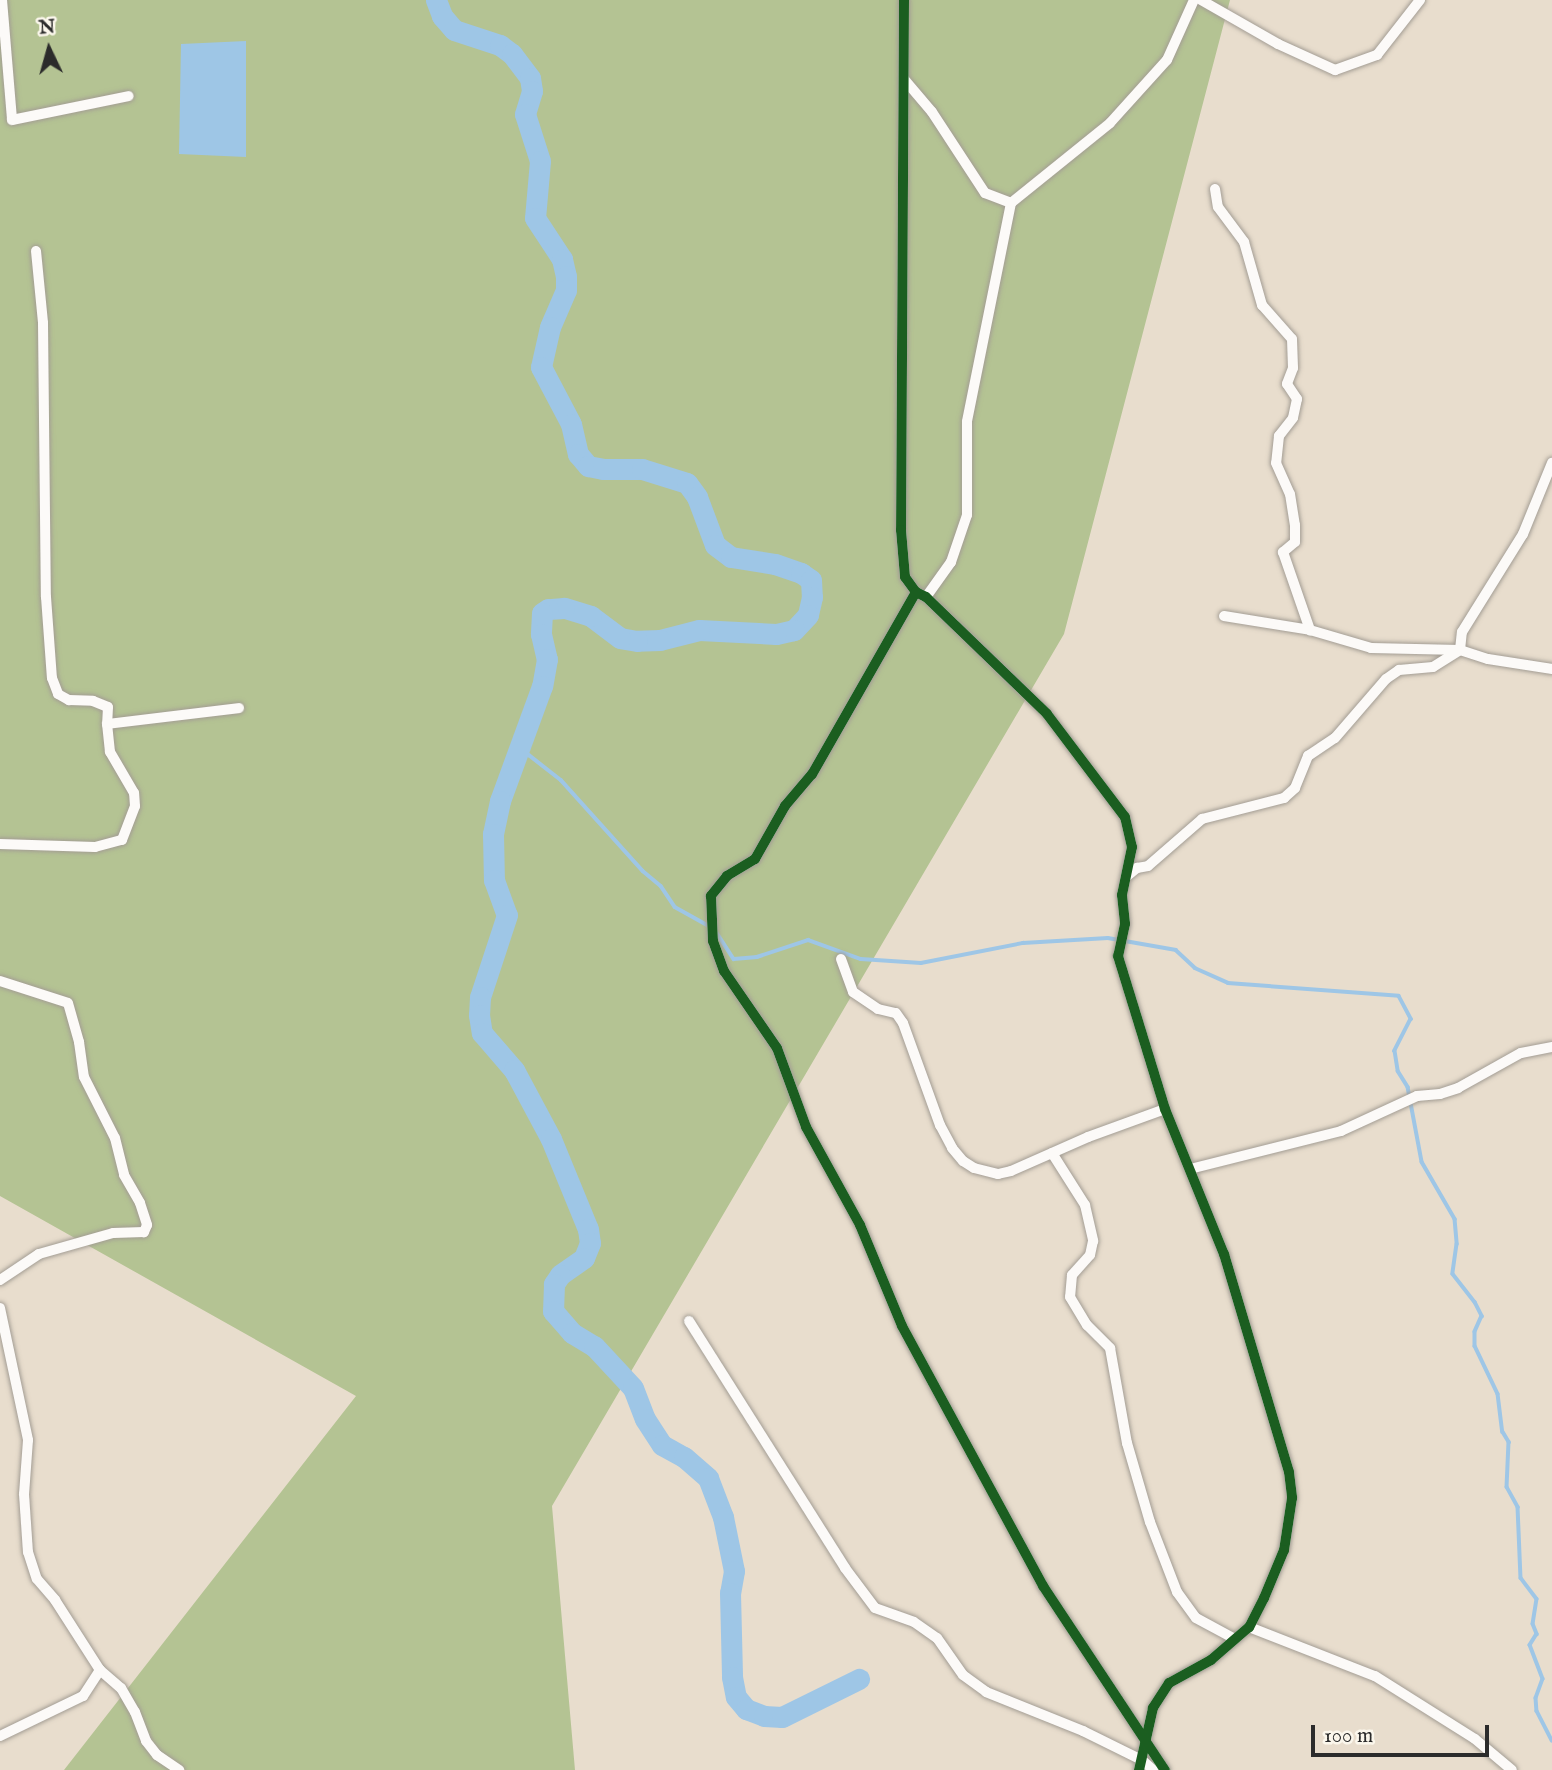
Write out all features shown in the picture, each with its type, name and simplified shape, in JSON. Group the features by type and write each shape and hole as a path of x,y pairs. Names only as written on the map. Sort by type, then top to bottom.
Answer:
{"street":[{"path":"2,0 12,120 129,96"},
{"path":"904,0 901,530 905,577 1047,713 1125,817 1132,847 1122,895 1125,924 1118,956 1165,1109 1224,1254 1289,1472 1292,1498 1284,1550 1249,1628 1211,1660 1169,1683 1153,1708 1141,1765"},
{"path":"1165,1770 1043,1586 902,1326 860,1224 806,1127 777,1048 724,971 713,941 711,896 727,876 755,859 785,806 812,774 921,594 951,562 967,515 967,422 1010,203 1110,123 1167,60 1194,0"},
{"path":"1200,0 1278,44 1335,70 1377,55 1420,0"},
{"path":"904,79 932,112 985,193 1010,203"},
{"path":"1215,190 1218,207 1244,242 1262,305 1292,339 1293,368 1287,384 1297,399 1293,418 1279,436 1276,463 1290,494 1295,525 1295,542 1283,552 1310,629"},
{"path":"0,844 95,847 122,840 135,806 134,793 110,752 108,707 58,694 52,678 46,597 44,323 36,251"},
{"path":"1460,650 1462,632 1523,534 1552,463"},
{"path":"1224,616 1310,629 1371,648 1460,650 1488,659 1552,669"},
{"path":"1127,876 1137,868 1148,866 1202,819 1283,798 1295,788 1308,756 1335,738 1386,679 1399,670 1433,667 1460,650"},
{"path":"107,724 239,708"},
{"path":"841,958 853,992 878,1009 896,1013 903,1023 940,1125 963,1161 987,1173 998,1174 1031,1164 1052,1153 1165,1109"},
{"path":"0,981 68,1003 79,1042 84,1077 115,1138 124,1175 140,1203 147,1225 144,1232 113,1233 39,1254 0,1280"},
{"path":"1191,1168 1341,1131 1417,1096 1440,1094 1458,1088 1500,1062 1521,1053 1552,1047"},
{"path":"1052,1153 1085,1205 1093,1241 1090,1255 1072,1275 1070,1297 1087,1325 1110,1348 1127,1443 1154,1534 1177,1592 1196,1618 1235,1639"},
{"path":"0,1308 28,1440 24,1504 28,1552 37,1579 55,1600 100,1670 121,1689 135,1712 146,1741 157,1755 179,1770"},
{"path":"689,1321 845,1568 875,1608 914,1622 937,1638 963,1675 986,1692 1029,1707 1153,1770"},
{"path":"1249,1628 1375,1676 1475,1739 1512,1770"},
{"path":"0,1736 83,1696 100,1670"}],"green space":[{"path":"0,0 1230,0 1064,634 552,1506 575,1770 64,1770 356,1396 0,1196"}],"water":[{"path":"246,41 246,157 179,154 181,44"}],"waterway":[{"path":"436,0 442,16 454,30 500,45 512,54 530,78 532,91 525,114 540,161 535,218 562,259 566,276 566,290 550,327 541,367 571,424 578,454 588,466 603,469 642,469 687,483 697,497 715,545 731,557 775,564 801,573 811,580 812,597 808,615 794,630 776,634 699,630 660,640 637,641 620,638 591,616 564,608 548,609 542,613 541,634 547,659 542,686 500,801 493,834 494,880 507,915 480,997 479,1015 482,1033 514,1070 551,1139 588,1229 590,1243 584,1258 560,1275 554,1284 553,1311 572,1333 594,1346 633,1388 645,1419 662,1445 684,1457 708,1478 723,1517 734,1571 730,1593 732,1677 736,1697 746,1709 764,1716 782,1717 859,1679"},
{"path":"521,744 529,755 561,780 643,871 661,886 675,907 708,925"},
{"path":"717,933 734,959 757,957 808,940 861,959 921,963 1023,943 1108,938 1176,950 1195,968 1228,983 1399,996 1411,1019 1395,1051 1398,1071 1408,1087 1422,1162 1455,1219 1457,1244 1453,1274 1475,1302 1482,1316 1475,1332 1475,1346 1498,1394 1503,1432 1509,1442 1507,1487 1518,1507 1521,1578 1537,1599 1533,1624 1537,1634 1530,1645 1543,1679 1536,1698 1537,1711 1552,1740"}],"cycle path":[{"path":"904,0 901,530 905,577 916,592 926,597 1047,714 1125,817 1132,847 1122,895 1125,924 1118,956 1165,1109 1224,1254 1289,1472 1292,1498 1284,1550 1264,1598 1249,1627 1211,1660 1169,1683 1153,1708 1139,1770"},
{"path":"916,592 812,774 785,806 755,859 727,876 711,896 713,941 724,971 777,1048 806,1127 860,1225 902,1326 1043,1586 1165,1770"}]}
